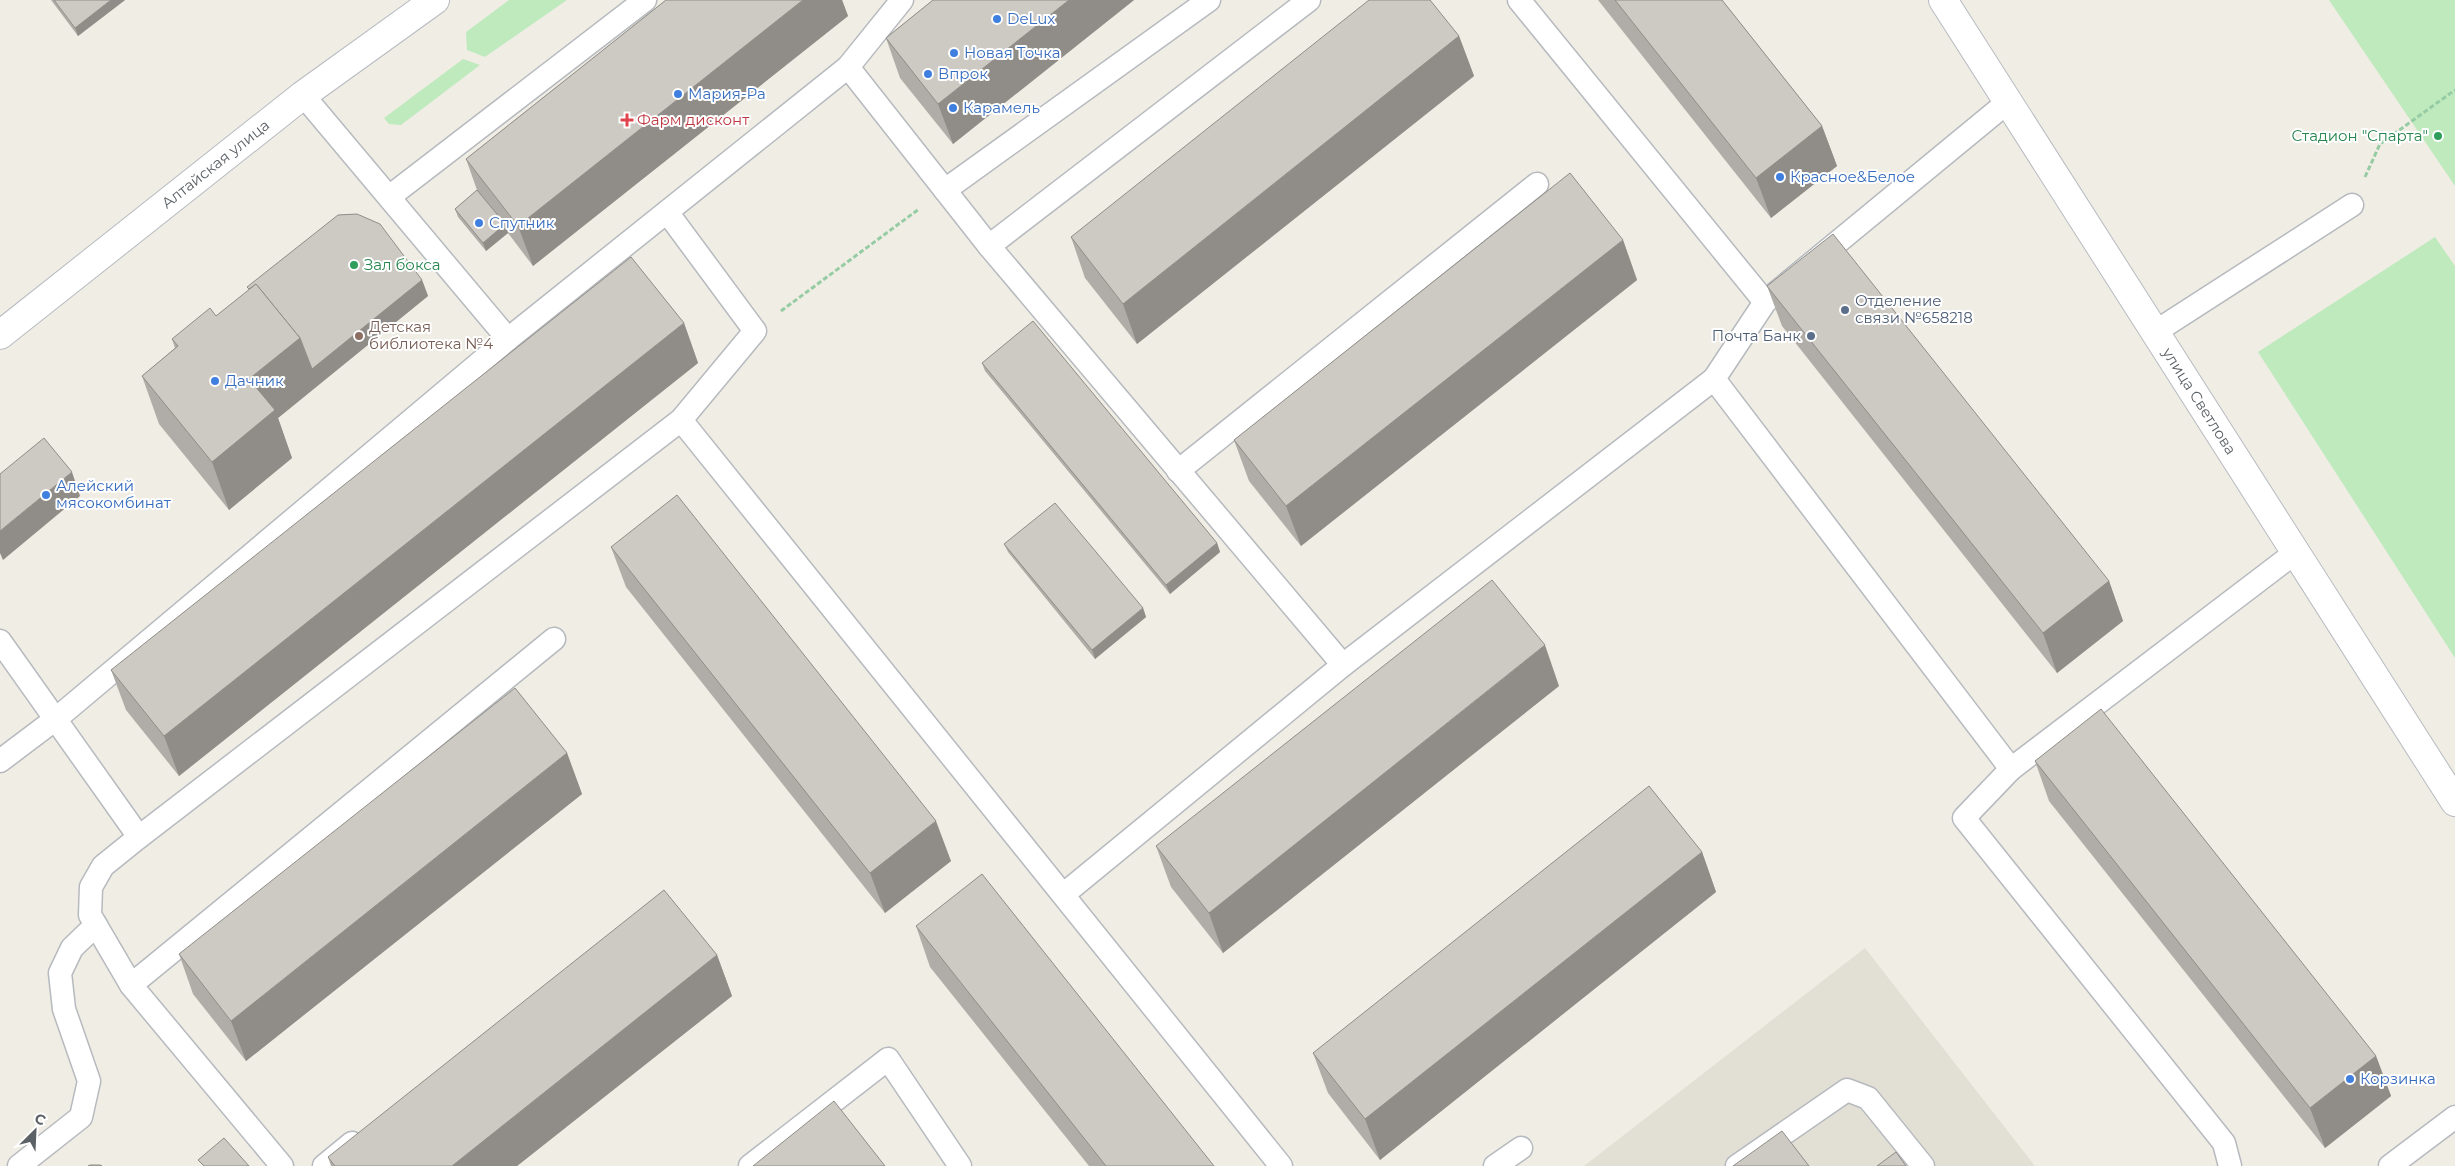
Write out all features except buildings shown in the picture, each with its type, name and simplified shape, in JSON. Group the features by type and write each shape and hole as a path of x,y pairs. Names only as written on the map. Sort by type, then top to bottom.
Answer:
{"street":[{"name":"Алтайская улица","path":"0,335 303,95 435,0"},
{"name":"улица Светлова","path":"1942,0 2009,101 2455,802"}],"lane":[{"path":"389,197 645,0"},
{"path":"0,761 57,718 508,339 848,67 903,0"},
{"path":"945,190 1209,0"},
{"path":"989,246 1309,0"},
{"path":"1519,0 1765,302"},
{"path":"848,67 989,246 1344,665"},
{"path":"303,95 508,339"},
{"path":"1064,894 1344,665 1714,378 1765,302 2009,101"},
{"path":"1178,471 1536,184"},
{"path":"2156,332 2352,205"},
{"path":"282,1166 131,984 90,915 91,887 103,866 139,837 681,420 754,331 667,212"},
{"path":"1714,378 2011,769"},
{"path":"681,420 1281,1166"},
{"path":"2230,1166 2224,1144 1964,818 2011,769 2296,552"},
{"path":"131,984 554,639"},
{"path":"0,641 57,718 139,837"},
{"path":"20,1166 81,1117 89,1081 64,1009 60,973 72,948 96,926"},
{"path":"750,1166 888,1059 960,1166"},
{"path":"1738,1166 1847,1090 1868,1098 1922,1166"},
{"path":"2401,1163 2455,1116"},
{"path":"324,1166 371,1128"},
{"path":"1495,1166 1521,1148"}],"path":[{"path":"2352,205 2380,144 2455,90"},
{"path":"754,331 945,190"}],"shaded area":[{"path":"1865,948 2035,1166 1584,1166"}],"green space":[{"path":"509,0 567,0 485,57 467,50 466,32"},
{"name":"Стадион \"Спарта\"","path":"2329,0 2455,0 2455,186"},
{"path":"463,59 480,65 401,125 389,124 384,118"},
{"path":"2435,237 2455,266 2455,658 2258,352"}],"place":[{"name":"DeLux","path":"997,19"},
{"name":"Новая Точка","path":"954,53"},
{"name":"Впрок","path":"928,74"},
{"name":"Мария-Ра","path":"678,94"},
{"name":"Карамель","path":"953,108"},
{"name":"Фарм дисконт","path":"627,120"},
{"name":"Стадион \"Спарта\"","path":"2438,136"},
{"name":"Красное&Белое","path":"1780,177"},
{"name":"Спутник","path":"479,223"},
{"name":"Зал бокса","path":"354,265"},
{"name":"Отделение связи №658218","path":"1845,310"},
{"name":"Детская библиотека №4","path":"359,336"},
{"name":"Почта Банк","path":"1811,336"},
{"name":"Дачник","path":"215,381"},
{"name":"Алейский мясокомбинат","path":"46,495"},
{"name":"Корзинка","path":"2350,1079"}]}
